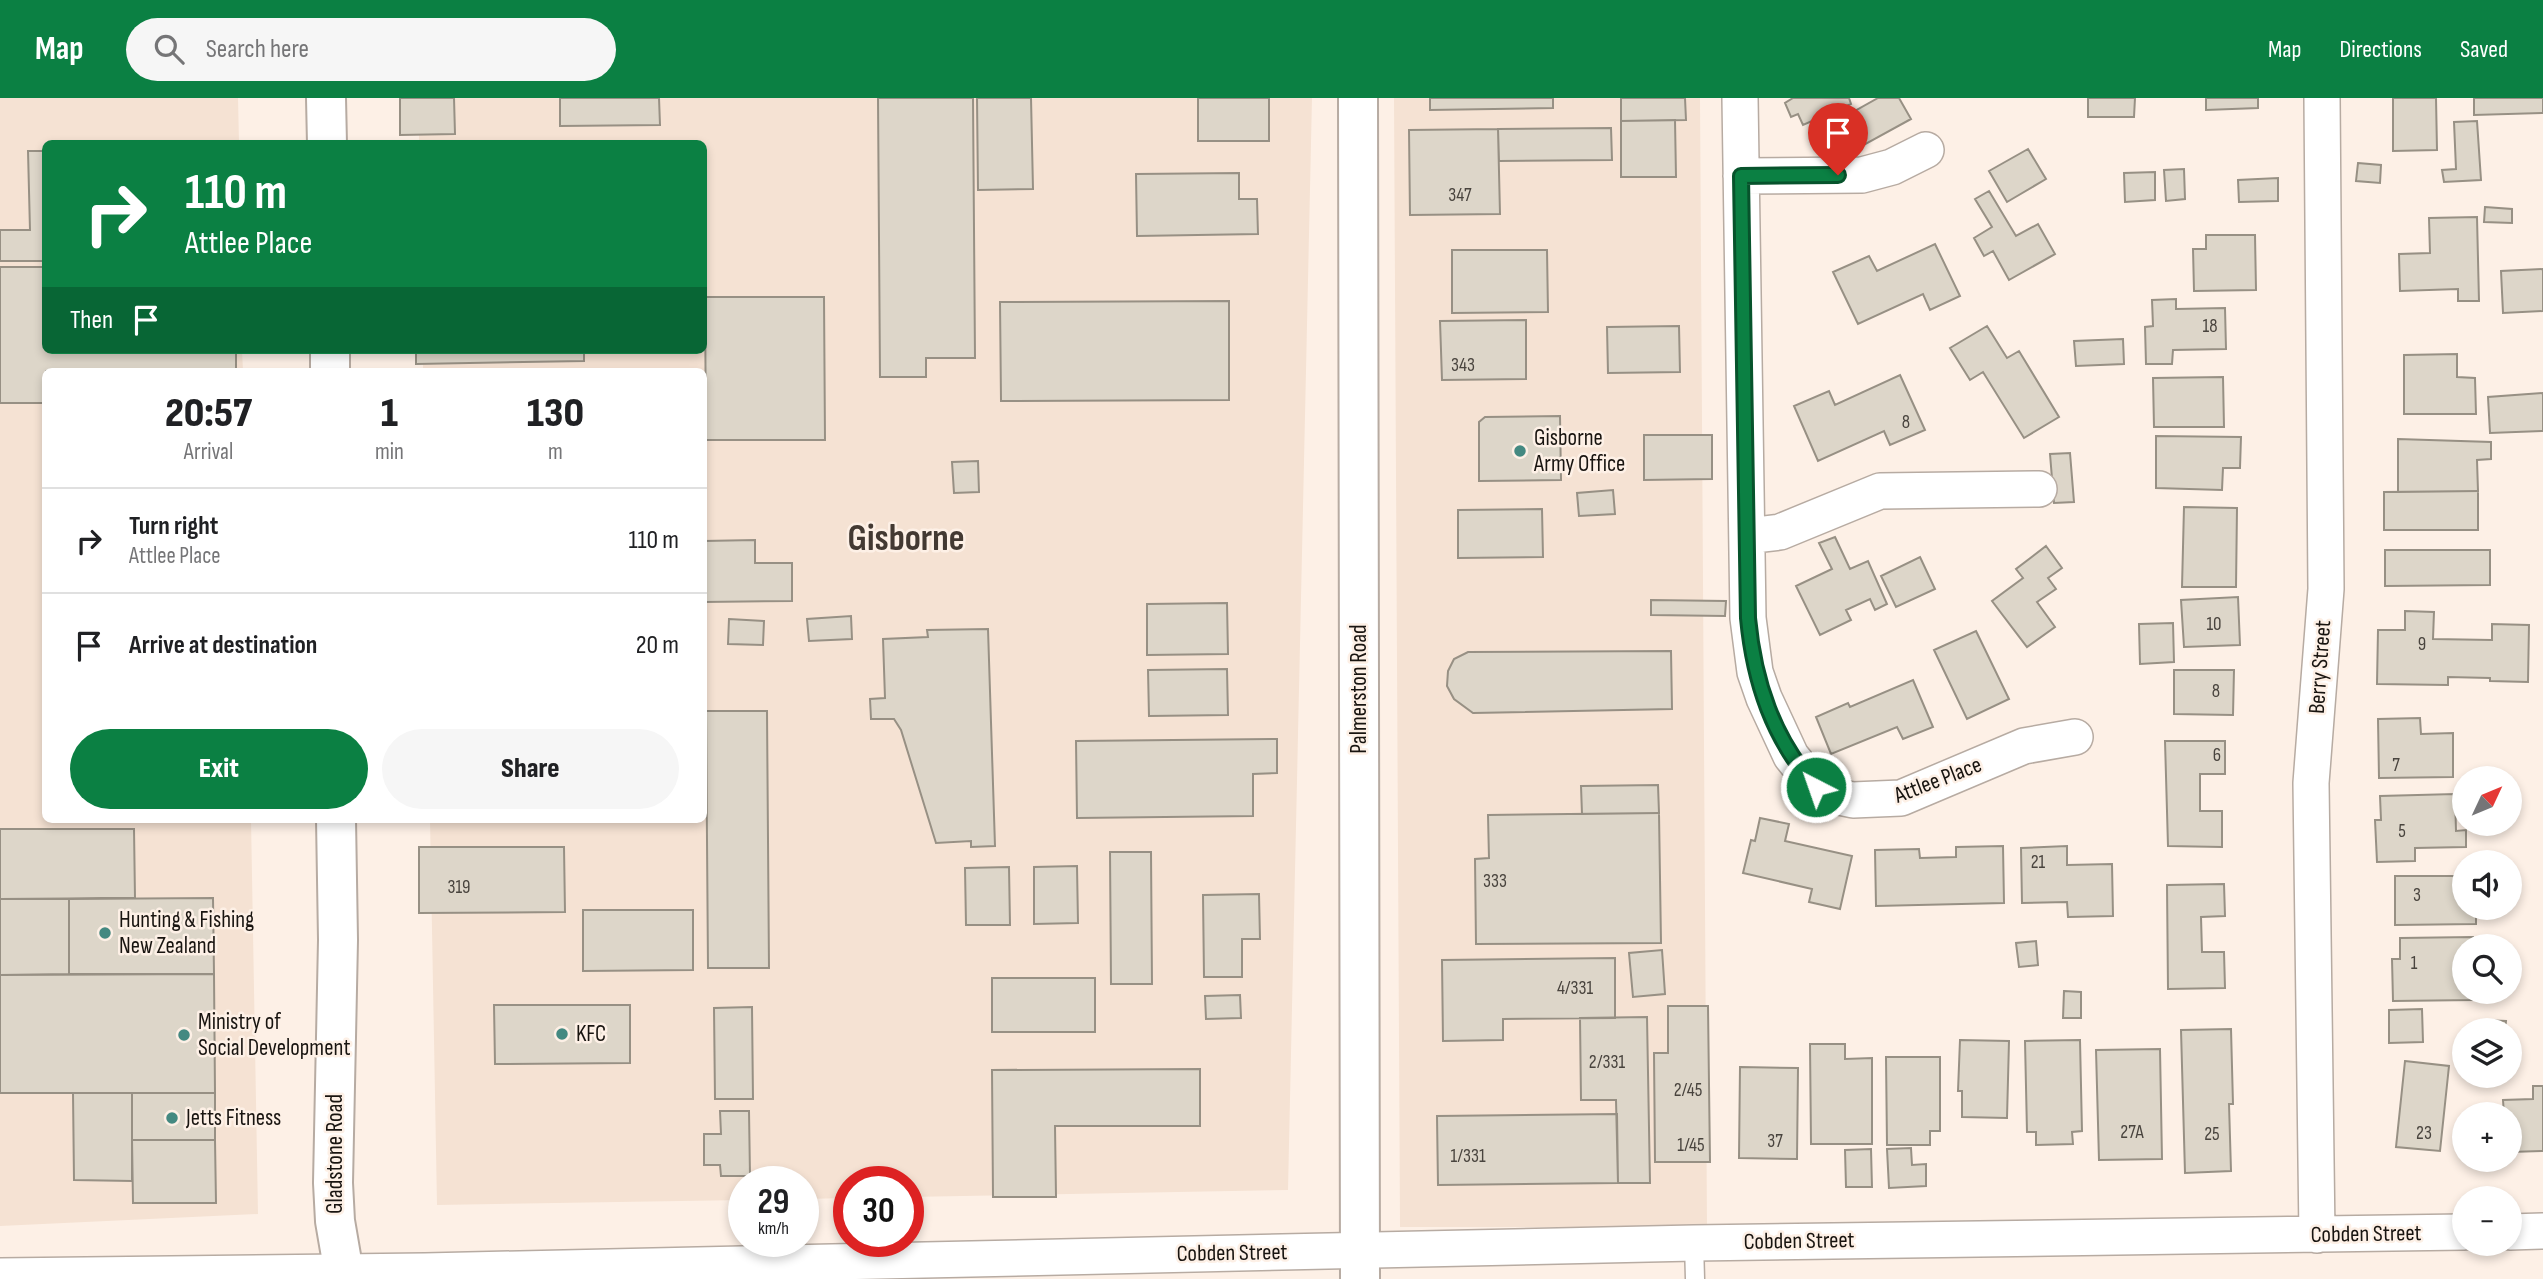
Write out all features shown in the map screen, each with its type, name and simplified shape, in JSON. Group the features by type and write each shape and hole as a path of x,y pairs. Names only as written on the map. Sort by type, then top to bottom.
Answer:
{"street":[{"path":"326,98 327,140"},
{"name":"Palmerston Road","path":"1357,98 1360,1265"},
{"name":"Attlee Place","path":"1740,98 1748,618 1755,672 1791,756 1816,787 1833,796 1875,801 1901,798 2024,746 2075,737"},
{"name":"Berry Street","path":"2317,1235 2311,783 2326,589 2322,98"},
{"path":"1741,176 1862,175 1892,167 1926,150"},
{"path":"1747,536 1780,532 1880,491 2039,489"},
{"name":"Gladstone Road","path":"336,823 338,940 333,1183 335,1221 344,1275"},
{"path":"2522,1232 2543,1231"},
{"name":"Cobden Street","path":"0,1276 1360,1265 1694,1243 2452,1233"}],"lane":[{"path":"1694,1243 1696,1279"}],"shaded area":[{"path":"0,98 238,98 239,140 42,140 42,354 242,354 243,368 42,368 42,823 251,823 258,1214 0,1226"},
{"path":"419,98 1312,98 1288,1190 924,1197 924,1166 833,1166 833,1198 819,1199 819,1166 728,1166 728,1200 437,1205 430,823 707,823 707,368 423,368 423,354 707,354 707,140 419,140"},
{"path":"1394,98 1700,98 1707,1227 1400,1227"}],"building":[{"path":"400,98 454,98 455,134 400,135"},
{"path":"560,98 659,98 660,125 560,126"},
{"path":"878,98 973,98 975,358 926,358 926,377 880,377"},
{"path":"977,98 1031,98 1033,189 978,190"},
{"path":"1198,98 1269,98 1269,141 1198,141"},
{"path":"1430,98 1553,98 1553,108 1430,110"},
{"path":"1621,98 1685,98 1686,120 1621,121"},
{"path":"1793,98 1849,98 1851,104 1803,125 1798,114 1791,117 1785,103"},
{"path":"1878,98 1899,98 1911,119 1862,146 1846,116"},
{"path":"2088,98 2135,98 2134,117 2088,117"},
{"path":"2206,98 2258,98 2258,108 2206,110"},
{"path":"2393,98 2436,98 2437,150 2393,151"},
{"path":"2474,98 2543,98 2543,113 2474,115"},
{"path":"1675,120 1676,177 1621,177 1621,121"},
{"path":"2477,121 2481,180 2444,182 2442,170 2456,169 2454,122"},
{"path":"1611,128 1612,160 1499,161 1498,129"},
{"path":"1498,129 1500,214 1410,215 1409,130"},
{"path":"2028,149 2046,179 2007,202 1989,171"},
{"path":"28,151 42,151 42,261 0,261 0,230 30,230"},
{"path":"2358,163 2381,165 2380,183 2356,181"},
{"path":"2184,169 2185,199 2166,201 2164,170"},
{"path":"2155,172 2155,200 2125,202 2124,173"},
{"path":"1239,173 1239,199 1257,199 1258,234 1137,236 1136,174"},
{"path":"2278,178 2278,201 2239,202 2238,180"},
{"path":"1989,191 2016,236 2038,224 2055,254 2009,280 1993,251 1984,256 1974,238 1992,227 1975,199"},
{"path":"2485,207 2512,209 2512,223 2484,222"},
{"path":"2477,217 2479,301 2458,301 2458,289 2400,291 2399,254 2430,253 2429,218"},
{"path":"2206,235 2255,235 2256,290 2194,291 2193,249 2206,249"},
{"path":"1935,244 1960,296 1930,310 1923,294 1858,324 1833,272 1869,256 1877,271"},
{"path":"1452,250 1547,250 1548,312 1452,313"},
{"path":"0,267 42,267 42,354 236,354 236,368 42,368 42,403 0,403"},
{"path":"2543,269 2543,311 2503,313 2501,271"},
{"path":"707,297 824,297 825,440 707,440"},
{"path":"2176,299 2176,309 2225,308 2226,349 2173,350 2172,364 2146,364 2145,327 2153,326 2152,300"},
{"path":"1229,301 1229,400 1001,401 1000,302"},
{"path":"1526,320 1526,379 1442,380 1440,321"},
{"path":"1679,326 1680,372 1608,373 1607,327"},
{"path":"1987,326 2007,358 2019,351 2059,417 2024,438 1983,372 1970,380 1950,348"},
{"path":"2123,339 2124,364 2076,366 2074,341"},
{"path":"416,354 584,354 584,361 416,364"},
{"path":"2457,354 2457,377 2475,378 2476,414 2404,414 2404,355"},
{"path":"1900,375 1925,430 1890,445 1884,431 1818,461 1794,406 1829,391 1835,405"},
{"path":"2223,377 2224,427 2154,427 2153,378"},
{"path":"2543,393 2543,431 2490,433 2488,397"},
{"name":"Gisborne Army Office","path":"1560,416 1561,480 1479,481 1479,422 1485,417"},
{"path":"1644,435 1712,435 1712,479 1644,480"},
{"path":"2156,436 2241,437 2240,468 2223,468 2222,490 2156,488"},
{"path":"2398,439 2491,442 2491,459 2477,460 2478,491 2398,492"},
{"path":"2070,453 2074,502 2054,503 2050,454"},
{"path":"978,461 979,492 954,493 952,462"},
{"path":"1613,490 1615,514 1579,516 1577,493"},
{"path":"2478,491 2478,530 2384,530 2384,492"},
{"path":"2184,507 2237,508 2236,587 2182,587"},
{"path":"1542,509 1543,557 1458,558 1458,510"},
{"path":"1835,537 1850,569 1868,561 1887,604 1875,610 1870,599 1846,610 1851,620 1820,635 1796,586 1832,569 1819,543"},
{"path":"755,540 755,563 792,563 792,601 707,602 707,541"},
{"path":"2046,546 2062,568 2048,578 2056,589 2037,602 2055,627 2027,647 1992,601 2023,578 2016,569"},
{"path":"2385,550 2490,550 2490,585 2385,586"},
{"path":"1920,557 1935,589 1896,607 1881,576"},
{"path":"2238,597 2240,645 2184,647 2181,600"},
{"path":"1651,600 1726,601 1725,616 1651,615"},
{"path":"1227,603 1228,654 1147,655 1147,604"},
{"path":"2405,611 2434,612 2433,639 2492,640 2492,624 2529,625 2528,682 2448,677 2448,685 2377,684 2378,630 2405,630"},
{"path":"851,616 852,639 809,641 807,619"},
{"path":"729,619 764,621 763,645 728,644"},
{"path":"2173,623 2174,662 2140,664 2139,624"},
{"path":"988,629 995,846 971,847 971,841 936,843 901,730 894,719 871,719 870,699 885,698 883,639 928,637 927,630"},
{"path":"1976,631 2009,699 1967,719 1934,650"},
{"path":"1671,651 1672,709 1473,713 1454,699 1447,686 1448,671 1454,659 1468,652"},
{"path":"1227,669 1228,715 1149,716 1148,670"},
{"path":"2174,670 2234,670 2233,715 2174,714"},
{"path":"1913,680 1933,727 1903,739 1897,727 1831,754 1816,717 1848,703 1850,707"},
{"path":"707,711 767,711 769,968 708,968"},
{"path":"2420,718 2421,734 2453,733 2452,777 2379,778 2378,719"},
{"path":"1277,739 1277,773 1253,774 1253,816 1077,818 1076,741"},
{"path":"2165,741 2225,741 2225,774 2200,774 2200,811 2222,811 2222,847 2168,846"},
{"path":"1658,785 1659,813 1582,814 1581,786"},
{"path":"2452,794 2452,836 2466,836 2466,847 2415,848 2415,861 2377,862 2375,820 2381,820 2380,796"},
{"path":"1659,813 1661,943 1476,944 1475,859 1489,858 1488,815"},
{"path":"1760,818 1789,824 1785,841 1852,856 1840,909 1809,902 1812,889 1743,873 1751,840 1755,841"},
{"path":"0,829 134,829 135,898 0,899"},
{"path":"2003,846 2004,903 1876,906 1875,850 1919,849 1920,858 1956,857 1956,847"},
{"path":"2067,846 2067,865 2112,864 2113,916 2068,917 2067,902 2022,903 2021,848"},
{"path":"419,847 564,847 565,912 419,913"},
{"path":"1110,852 1151,852 1152,984 1111,984"},
{"path":"1077,866 1078,923 1034,924 1034,867"},
{"path":"1009,867 1010,925 966,925 965,868"},
{"path":"2395,876 2452,876 2452,920 2476,920 2476,924 2395,925"},
{"path":"2224,884 2225,916 2201,917 2202,952 2224,952 2225,988 2168,989 2167,885"},
{"path":"1259,894 1260,939 1242,939 1242,977 1204,977 1203,895"},
{"path":"213,898 214,974 69,974 69,899"},
{"path":"0,899 69,899 69,974 0,975"},
{"path":"583,910 693,910 693,970 583,971"},
{"path":"2452,937 2452,1000 2393,1001 2392,959 2400,959 2400,938"},
{"path":"2036,941 2038,965 2019,967 2016,943"},
{"path":"1662,950 1665,994 1633,997 1629,953"},
{"path":"1615,958 1615,1018 1503,1019 1503,1040 1443,1041 1442,960"},
{"path":"214,974 215,1093 0,1093 0,975"},
{"path":"992,978 1095,978 1095,1032 992,1032"},
{"path":"2064,991 2081,992 2081,1018 2063,1018"},
{"path":"1240,995 1241,1018 1206,1019 1205,996"},
{"name":"KFC","path":"494,1005 630,1005 630,1063 495,1064"},
{"path":"1668,1006 1708,1006 1710,1162 1655,1162 1654,1053 1668,1053"},
{"path":"752,1007 753,1099 715,1099 714,1008"},
{"path":"2422,1009 2423,1042 2389,1043 2389,1010"},
{"path":"1647,1017 1650,1183 1618,1183 1616,1100 1581,1100 1580,1018"},
{"path":"2231,1029 2231,1171 2185,1173 2181,1030"},
{"path":"1960,1040 2009,1041 2007,1118 1962,1117 1962,1091 1958,1091"},
{"path":"2080,1040 2082,1131 2072,1132 2073,1144 2036,1145 2036,1132 2027,1132 2025,1041"},
{"path":"1810,1044 1845,1044 1845,1059 1872,1058 1872,1144 1811,1144"},
{"path":"2160,1049 2162,1159 2099,1160 2096,1050"},
{"path":"1886,1057 1940,1057 1940,1131 1930,1131 1930,1145 1887,1145"},
{"path":"2405,1061 2449,1066 2440,1151 2396,1147"},
{"path":"1740,1067 1798,1068 1797,1159 1739,1158"},
{"path":"1200,1069 1200,1126 1055,1126 1056,1197 993,1197 992,1070"},
{"path":"2533,1086 2543,1086 2543,1151 2522,1152 2522,1102 2503,1100 2533,1099"},
{"path":"73,1093 132,1093 132,1181 74,1180"},
{"path":"132,1093 215,1093 215,1140 132,1140"},
{"path":"720,1111 749,1111 750,1166 728,1166 728,1176 721,1176 720,1165 704,1165 704,1134 721,1134"},
{"path":"1617,1114 1618,1183 1438,1185 1437,1116"},
{"path":"132,1140 215,1140 216,1203 133,1203"},
{"path":"1911,1148 1912,1165 1926,1164 1926,1186 1889,1188 1887,1149"},
{"path":"1871,1149 1872,1187 1846,1187 1845,1150"}],"place":[{"name":"Gisborne Army Office","path":"1520,451"},
{"name":"Hunting & Fishing New Zealand","path":"105,933"},
{"name":"KFC","path":"562,1034"},
{"name":"Ministry of Social Development","path":"184,1035"},
{"name":"Jetts Fitness","path":"172,1118"}],"district":[{"name":"Gisborne","path":"906,539"}],"route":[{"path":"1816,787 1791,756 1764,698 1751,650 1748,618 1741,176 1838,175"}]}
